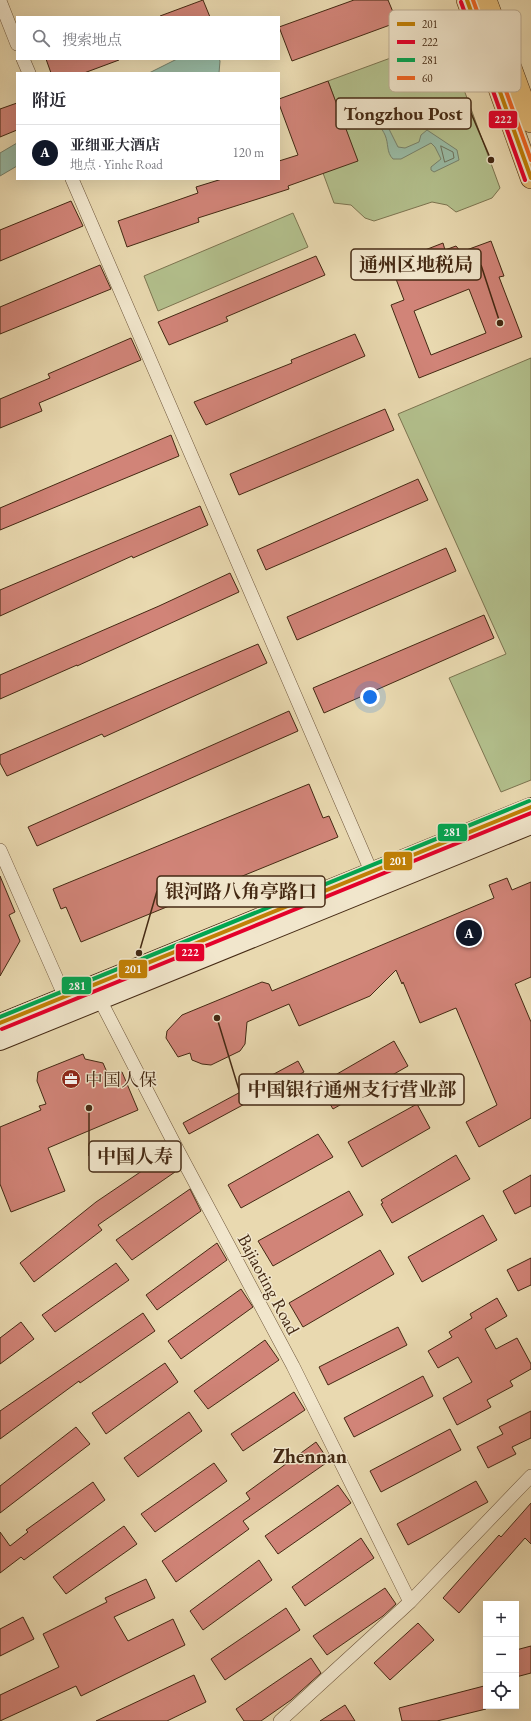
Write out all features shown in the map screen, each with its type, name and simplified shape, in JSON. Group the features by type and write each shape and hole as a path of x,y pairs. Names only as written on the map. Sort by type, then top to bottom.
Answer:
{"main road":[{"path":"467,0 471,10"},
{"path":"486,0 490,10"},
{"path":"500,92 531,178"},
{"path":"520,92 531,122"},
{"path":"97,993 371,871 531,807"},
{"path":"0,1041 68,1005 97,993 531,826"},
{"path":"0,1023 68,1005"}],"street":[{"path":"0,1 16,41"},
{"path":"23,60 29,72"},
{"path":"72,180 371,871"},
{"path":"0,850 68,1005"},
{"name":"Bajiaoting Road","path":"97,993 176,1147 293,1366 410,1602"},
{"path":"280,1721 410,1602 531,1476"}],"shaded area":[{"path":"389,59 389,92 465,92 500,188 492,198 456,212 447,205 432,202 374,221 365,218 351,205 334,203 323,173 357,160 328,81"},
{"path":"293,213 308,247 158,311 144,276"},
{"path":"531,358 531,780 501,792 449,678 506,654 398,414"}],"water":[{"path":"175,60 220,61 219,72 151,72"},
{"path":"378,114 389,129 398,147 405,148 419,142 421,135 427,130 457,150 459,160 434,172 431,170 431,167 441,159 435,147 431,143 401,159 393,159 388,151 385,135 374,115"},
{"path":"16,144 16,167 0,176 0,153"}],"building":[{"path":"203,0 210,16 160,16"},
{"path":"354,0 388,0 392,10 389,10 389,25 292,61 280,27"},
{"path":"46,60 119,60 87,72 51,72"},
{"path":"328,81 358,161 288,186 289,189 198,218 199,222 127,247 118,221 198,193 196,187 219,180 280,180 280,161 298,155 280,107 280,99"},
{"path":"16,103 16,130 0,137 0,109"},
{"path":"71,201 83,226 0,261 0,230"},
{"path":"491,241 504,276 499,277 522,337 419,378 391,305 404,300 396,279 413,273 407,257 443,243 445,250 456,246 461,252","holes":["469,289 486,333 431,355 414,311"]},
{"path":"316,256 325,275 226,317 228,321 169,345 158,322"},
{"path":"100,265 111,289 0,334 0,307"},
{"path":"355,334 365,356 206,425 194,402 292,363 291,360"},
{"path":"131,338 141,360 39,403 42,411 0,428 0,399 50,378 48,374"},
{"path":"385,409 394,430 239,495 230,474"},
{"path":"171,435 179,456 0,530 0,508"},
{"path":"418,479 428,500 266,570 257,550"},
{"path":"200,506 208,525 133,558 132,556 0,616 0,590"},
{"path":"446,548 456,571 297,640 287,617"},
{"path":"230,573 239,592 77,666 0,699 0,675 159,606"},
{"path":"484,615 494,638 324,713 313,688"},
{"path":"258,644 267,663 104,737 102,734 7,776 0,763 0,755"},
{"path":"289,711 298,731 37,846 28,827"},
{"path":"309,784 323,818 329,816 338,837 81,942 66,907 61,909 53,889"},
{"path":"0,876 15,912 9,915 20,941 0,976"},
{"path":"507,878 512,890 531,882 531,977 515,984 531,1022 531,1118 479,1147 466,1122 497,1105 456,1008 420,1023 403,982 402,984 396,970 370,996 299,1026 289,1004 247,1022 245,1044 240,1051 211,1065 202,1064 192,1060 190,1053 178,1057 166,1038 167,1031 182,1015 262,982 269,984 272,991 494,898 489,885"},
{"path":"394,1041 408,1066 333,1109 318,1085"},
{"path":"83,1054 85,1059 103,1063 109,1077 122,1072 138,1110 48,1148 65,1191 11,1212 0,1184 0,1127 41,1110 39,1106 46,1104 37,1081 38,1072"},
{"path":"298,1061 304,1072 189,1134 183,1123"},
{"path":"417,1104 430,1128 362,1167 348,1142"},
{"path":"318,1134 333,1157 241,1208 228,1185"},
{"path":"456,1155 470,1179 392,1223 381,1204 383,1203 381,1200"},
{"path":"164,1156 175,1172 98,1225 102,1230 34,1282 20,1263 96,1202"},
{"path":"531,1175 531,1206 515,1214 503,1191"},
{"path":"190,1189 201,1211 132,1260 116,1240"},
{"path":"349,1191 363,1215 273,1266 258,1241"},
{"path":"483,1215 497,1240 422,1282 408,1257"},
{"path":"217,1243 227,1260 157,1310 146,1295"},
{"path":"380,1250 394,1274 303,1327 289,1303"},
{"path":"531,1258 531,1285 518,1291 507,1270"},
{"path":"116,1263 129,1280 55,1332 42,1315"},
{"path":"241,1289 253,1307 181,1359 168,1341"},
{"path":"497,1298 507,1316 485,1329 496,1349 517,1338 531,1364 531,1369 510,1381 513,1386 487,1400 491,1407 457,1425 443,1398 472,1382 458,1357 438,1368 428,1351 452,1337 449,1332 472,1318 470,1314"},
{"path":"143,1313 155,1331 80,1383 79,1381 0,1439 0,1411"},
{"path":"21,1322 34,1339 0,1364 0,1338"},
{"path":"398,1327 407,1345 328,1385 319,1367"},
{"path":"265,1340 279,1360 208,1409 194,1391"},
{"path":"165,1363 178,1382 106,1434 92,1413"},
{"path":"423,1376 433,1396 354,1437 344,1418"},
{"path":"294,1392 305,1410 243,1451 231,1434"},
{"path":"531,1411 531,1438 512,1447 516,1454 488,1468 477,1447 503,1434 499,1427"},
{"path":"189,1412 202,1431 138,1477 124,1458"},
{"path":"76,1427 90,1444 0,1513 0,1486"},
{"path":"450,1429 461,1450 381,1492 370,1471"},
{"path":"316,1442 329,1461 243,1521 249,1529 176,1582 162,1561 250,1499 246,1493"},
{"path":"214,1463 227,1481 155,1532 141,1514"},
{"path":"476,1481 488,1502 408,1545 397,1524"},
{"path":"93,1482 105,1500 24,1560 21,1557 0,1573 0,1532 10,1546 28,1532 26,1530"},
{"path":"338,1485 351,1503 278,1554 265,1536"},
{"path":"531,1503 531,1544 525,1538 459,1613 443,1598 499,1535 501,1537"},
{"path":"124,1526 137,1544 66,1594 53,1577"},
{"path":"361,1538 374,1558 305,1606 292,1587"},
{"path":"259,1560 272,1580 203,1630 190,1611"},
{"path":"146,1579 155,1598 114,1617 128,1641 173,1619 185,1645 81,1696 76,1686 0,1721 0,1695 59,1667 43,1634 107,1602 105,1598"},
{"path":"385,1588 396,1604 383,1616 327,1655 313,1636"},
{"path":"286,1608 300,1630 225,1680 211,1659"},
{"path":"23,1617 34,1639 0,1656 0,1629"},
{"path":"418,1623 434,1640 390,1680 374,1663"},
{"path":"531,1646 531,1673 519,1676 519,1673 519,1649"},
{"path":"311,1658 321,1673 291,1700 261,1721 244,1721 236,1709"},
{"path":"194,1675 206,1702 167,1721 96,1721"},
{"path":"483,1686 483,1709 486,1709 437,1721 402,1721 399,1708"},
{"path":"345,1705 355,1721 320,1721"}],"transit line":[{"name":"201","path":"467,0 471,10"},
{"name":"60","path":"473,0 477,10"},
{"name":"222","path":"461,2 464,10"},
{"name":"222","path":"493,92 525,180"},
{"name":"201","path":"500,92 531,178"},
{"name":"60","path":"506,92 531,160"},
{"name":"281","path":"0,1017 529,801"},
{"name":"201","path":"0,1023 531,807"},
{"name":"222","path":"2,1029 531,813"}],"place":[{"name":"Tongzhou Post","path":"491,160"},
{"name":"通州区地税局","path":"500,323"},
{"name":"亚细亚大酒店","path":"469,933"},
{"name":"银河路八角亭路口","path":"139,953"},
{"name":"中国银行通州支行营业部","path":"217,1018"},
{"name":"中国人保","path":"71,1079"},
{"name":"中国人寿","path":"89,1108"}],"district":[{"name":"Zhennan","path":"310,1456"}]}
